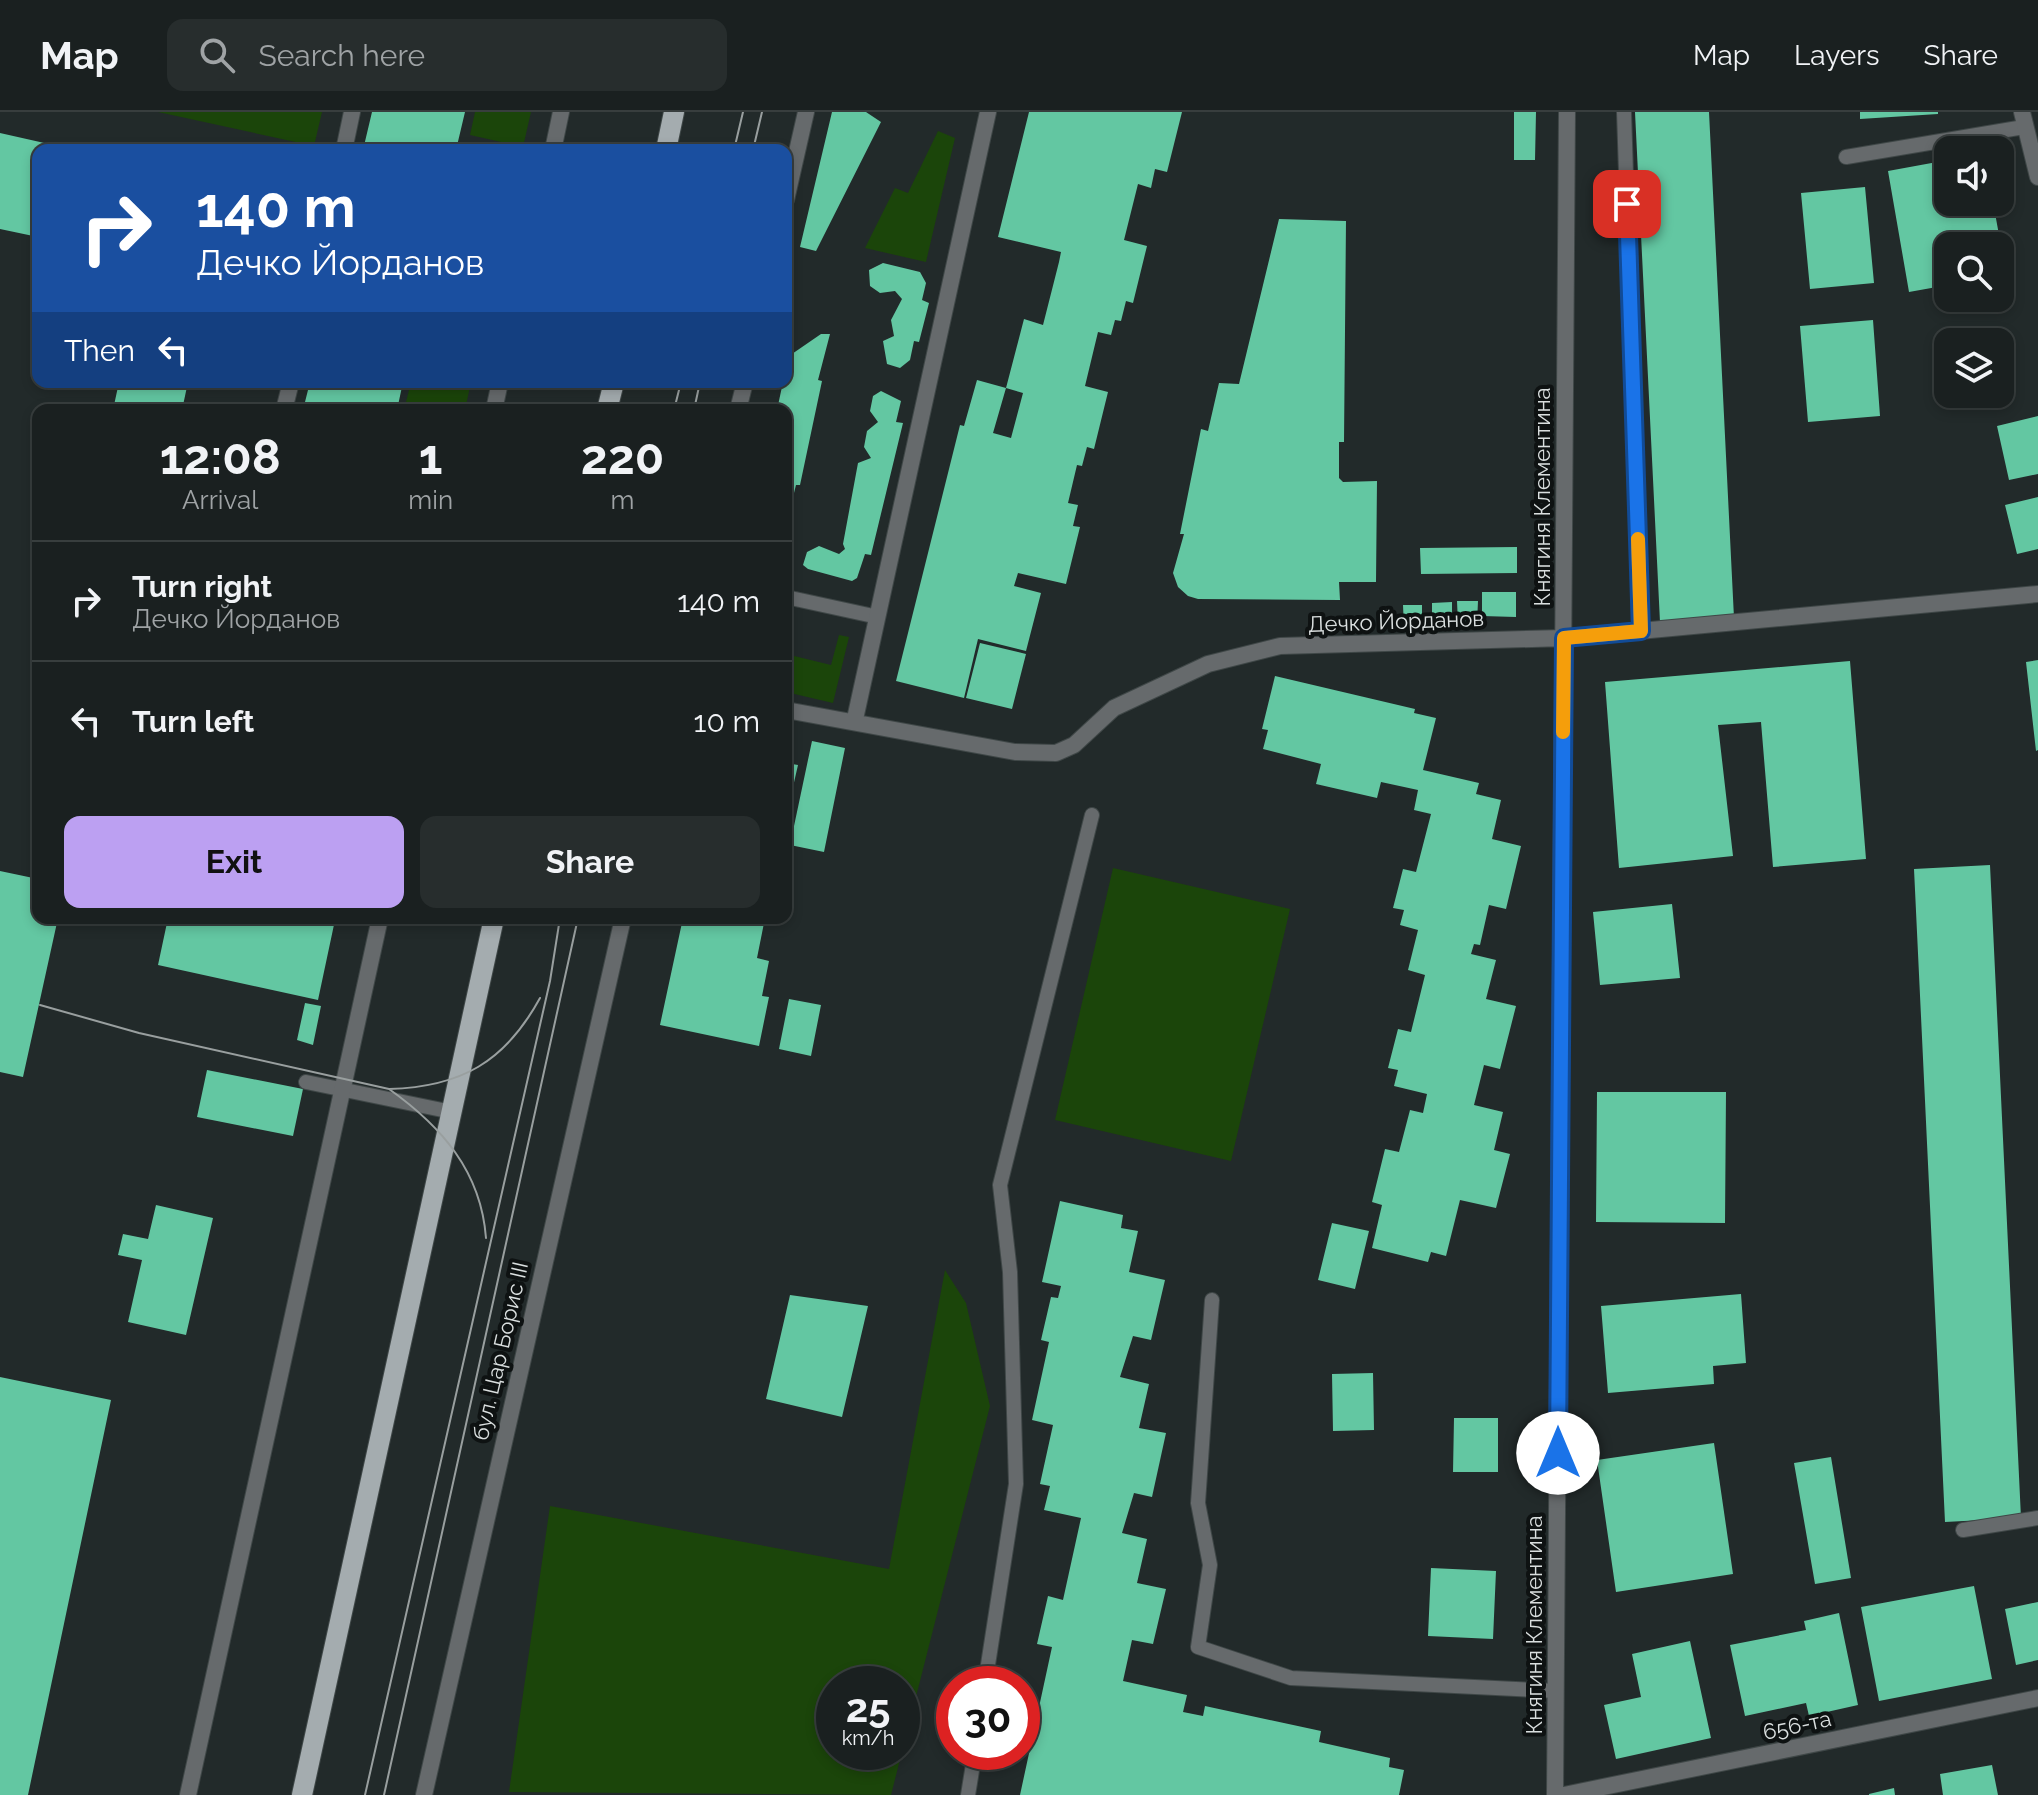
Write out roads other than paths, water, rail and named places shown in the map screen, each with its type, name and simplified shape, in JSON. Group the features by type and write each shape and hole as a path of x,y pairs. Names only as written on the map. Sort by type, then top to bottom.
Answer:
{"main road":[{"path":"667,144 674,112"},
{"path":"302,1795 493,924"}],"street":[{"path":"345,144 352,112"},
{"path":"554,144 561,112"},
{"path":"792,174 806,112"},
{"path":"855,719 988,112"},
{"name":"Княгиня Клементина","path":"1555,1795 1567,112"},
{"path":"2023,120 2038,177"},
{"name":"Дечко Йорданов","path":"792,711 855,719 1015,752 1056,753 1074,745 1114,708 1208,664 1280,646 1564,638 2038,594"},
{"path":"188,1795 379,924"},
{"name":"бул. Цар Борис III","path":"424,1795 622,924"},
{"name":"656-та","path":"1564,1795 2038,1698"}],"lane":[{"path":"1624,112 1641,631"},
{"path":"1846,157 2023,120"},
{"path":"792,598 878,617"},
{"path":"988,1666 1016,1484 1010,1272 1000,1185 1092,815"},
{"path":"306,1082 452,1112"},
{"path":"1212,1300 1198,1503 1210,1565 1198,1647 1291,1678 1556,1691"},
{"path":"1963,1530 2038,1518"},
{"path":"968,1795 972,1770"}],"tram line":[{"path":"735,144 743,112"},
{"path":"754,144 762,112"},
{"path":"676,404 680,388"},
{"path":"695,404 699,388"},
{"path":"365,1795 550,981 559,924"},
{"path":"384,1795 577,924"},
{"path":"389,1089 438,1083 478,1067 512,1039 540,998"},
{"path":"40,1005 139,1033 389,1089 425,1118 455,1152 476,1192 486,1238"}]}
